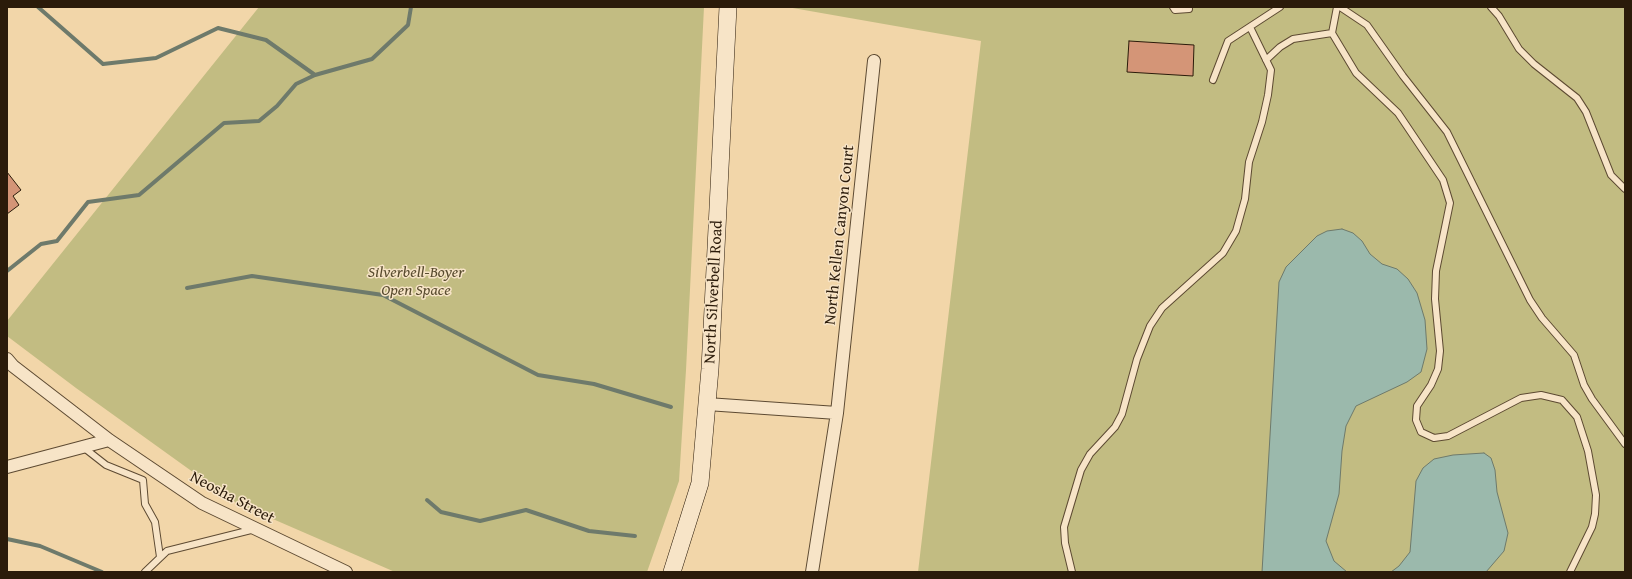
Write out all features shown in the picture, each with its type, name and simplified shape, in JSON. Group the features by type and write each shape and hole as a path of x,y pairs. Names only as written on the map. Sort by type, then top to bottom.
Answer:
{"main road":[{"name":"North Silverbell Road","path":"672,572 700,483 707,404 728,7"}],"street":[{"name":"North Kellen Canyon Court","path":"812,572 837,413 874,61"},
{"name":"Neosha Street","path":"7,359 13,366 109,440 202,504 346,572"},
{"path":"707,404 837,413"},
{"path":"7,467 109,440"}],"lane":[{"path":"1173,7 1175,10 1190,9"},
{"path":"1213,80 1228,41 1280,7"},
{"path":"1570,572 1592,527 1595,514 1596,495 1588,451 1577,417 1562,400 1540,394 1521,398 1448,436 1434,438 1421,432 1416,420 1417,406 1431,385 1438,369 1440,351 1435,299 1436,271 1450,203 1443,180 1398,114 1356,73 1332,33 1338,7 1367,25 1403,76 1447,132 1530,300 1542,318 1574,356 1584,385 1592,399 1625,444"},
{"path":"1491,7 1499,16 1519,49 1534,64 1577,98 1586,112 1611,175 1625,189"},
{"path":"1072,572 1065,543 1064,527 1081,470 1090,454 1115,427 1122,414 1137,360 1150,326 1162,308 1223,252 1236,231 1245,199 1249,162 1268,95 1271,70 1250,27"},
{"path":"1266,60 1280,47 1293,39 1332,33"},
{"path":"83,447 106,465 143,480 145,504 155,522 160,557"},
{"path":"145,572 167,551 255,529"}],"green space":[{"name":"Silverbell-Boyer Open Space","path":"259,7 704,7 679,481 647,572 395,572 236,503 76,388 7,336 7,321"},
{"path":"787,7 1625,7 1625,572 918,572 981,41"}],"shaded area":[{"path":"1342,229 1353,233 1362,241 1370,254 1382,264 1397,269 1408,279 1417,293 1425,320 1427,349 1421,372 1407,382 1356,406 1346,426 1342,451 1339,494 1326,541 1334,561 1347,572 1262,572 1279,282 1286,267 1317,236 1327,231"},
{"path":"1484,453 1491,458 1495,470 1497,492 1508,533 1504,551 1486,572 1391,572 1399,566 1410,552 1416,481 1423,468 1434,459 1453,455"}],"building":[{"path":"1129,41 1194,45 1193,76 1127,72"},
{"path":"7,172 21,190 13,196 19,205 7,214"}],"waterway":[{"path":"38,7 103,64 156,58 218,28 266,40 315,75"},
{"path":"7,271 41,244 57,241 88,202 139,195 224,123 259,121 277,106 296,84 315,75 372,59 408,25 411,7"},
{"path":"187,288 252,276 383,295 538,375 594,384 671,407"},
{"path":"427,500 441,512 480,521 526,510 589,531 635,536"},
{"path":"7,539 40,546 102,572"}]}
